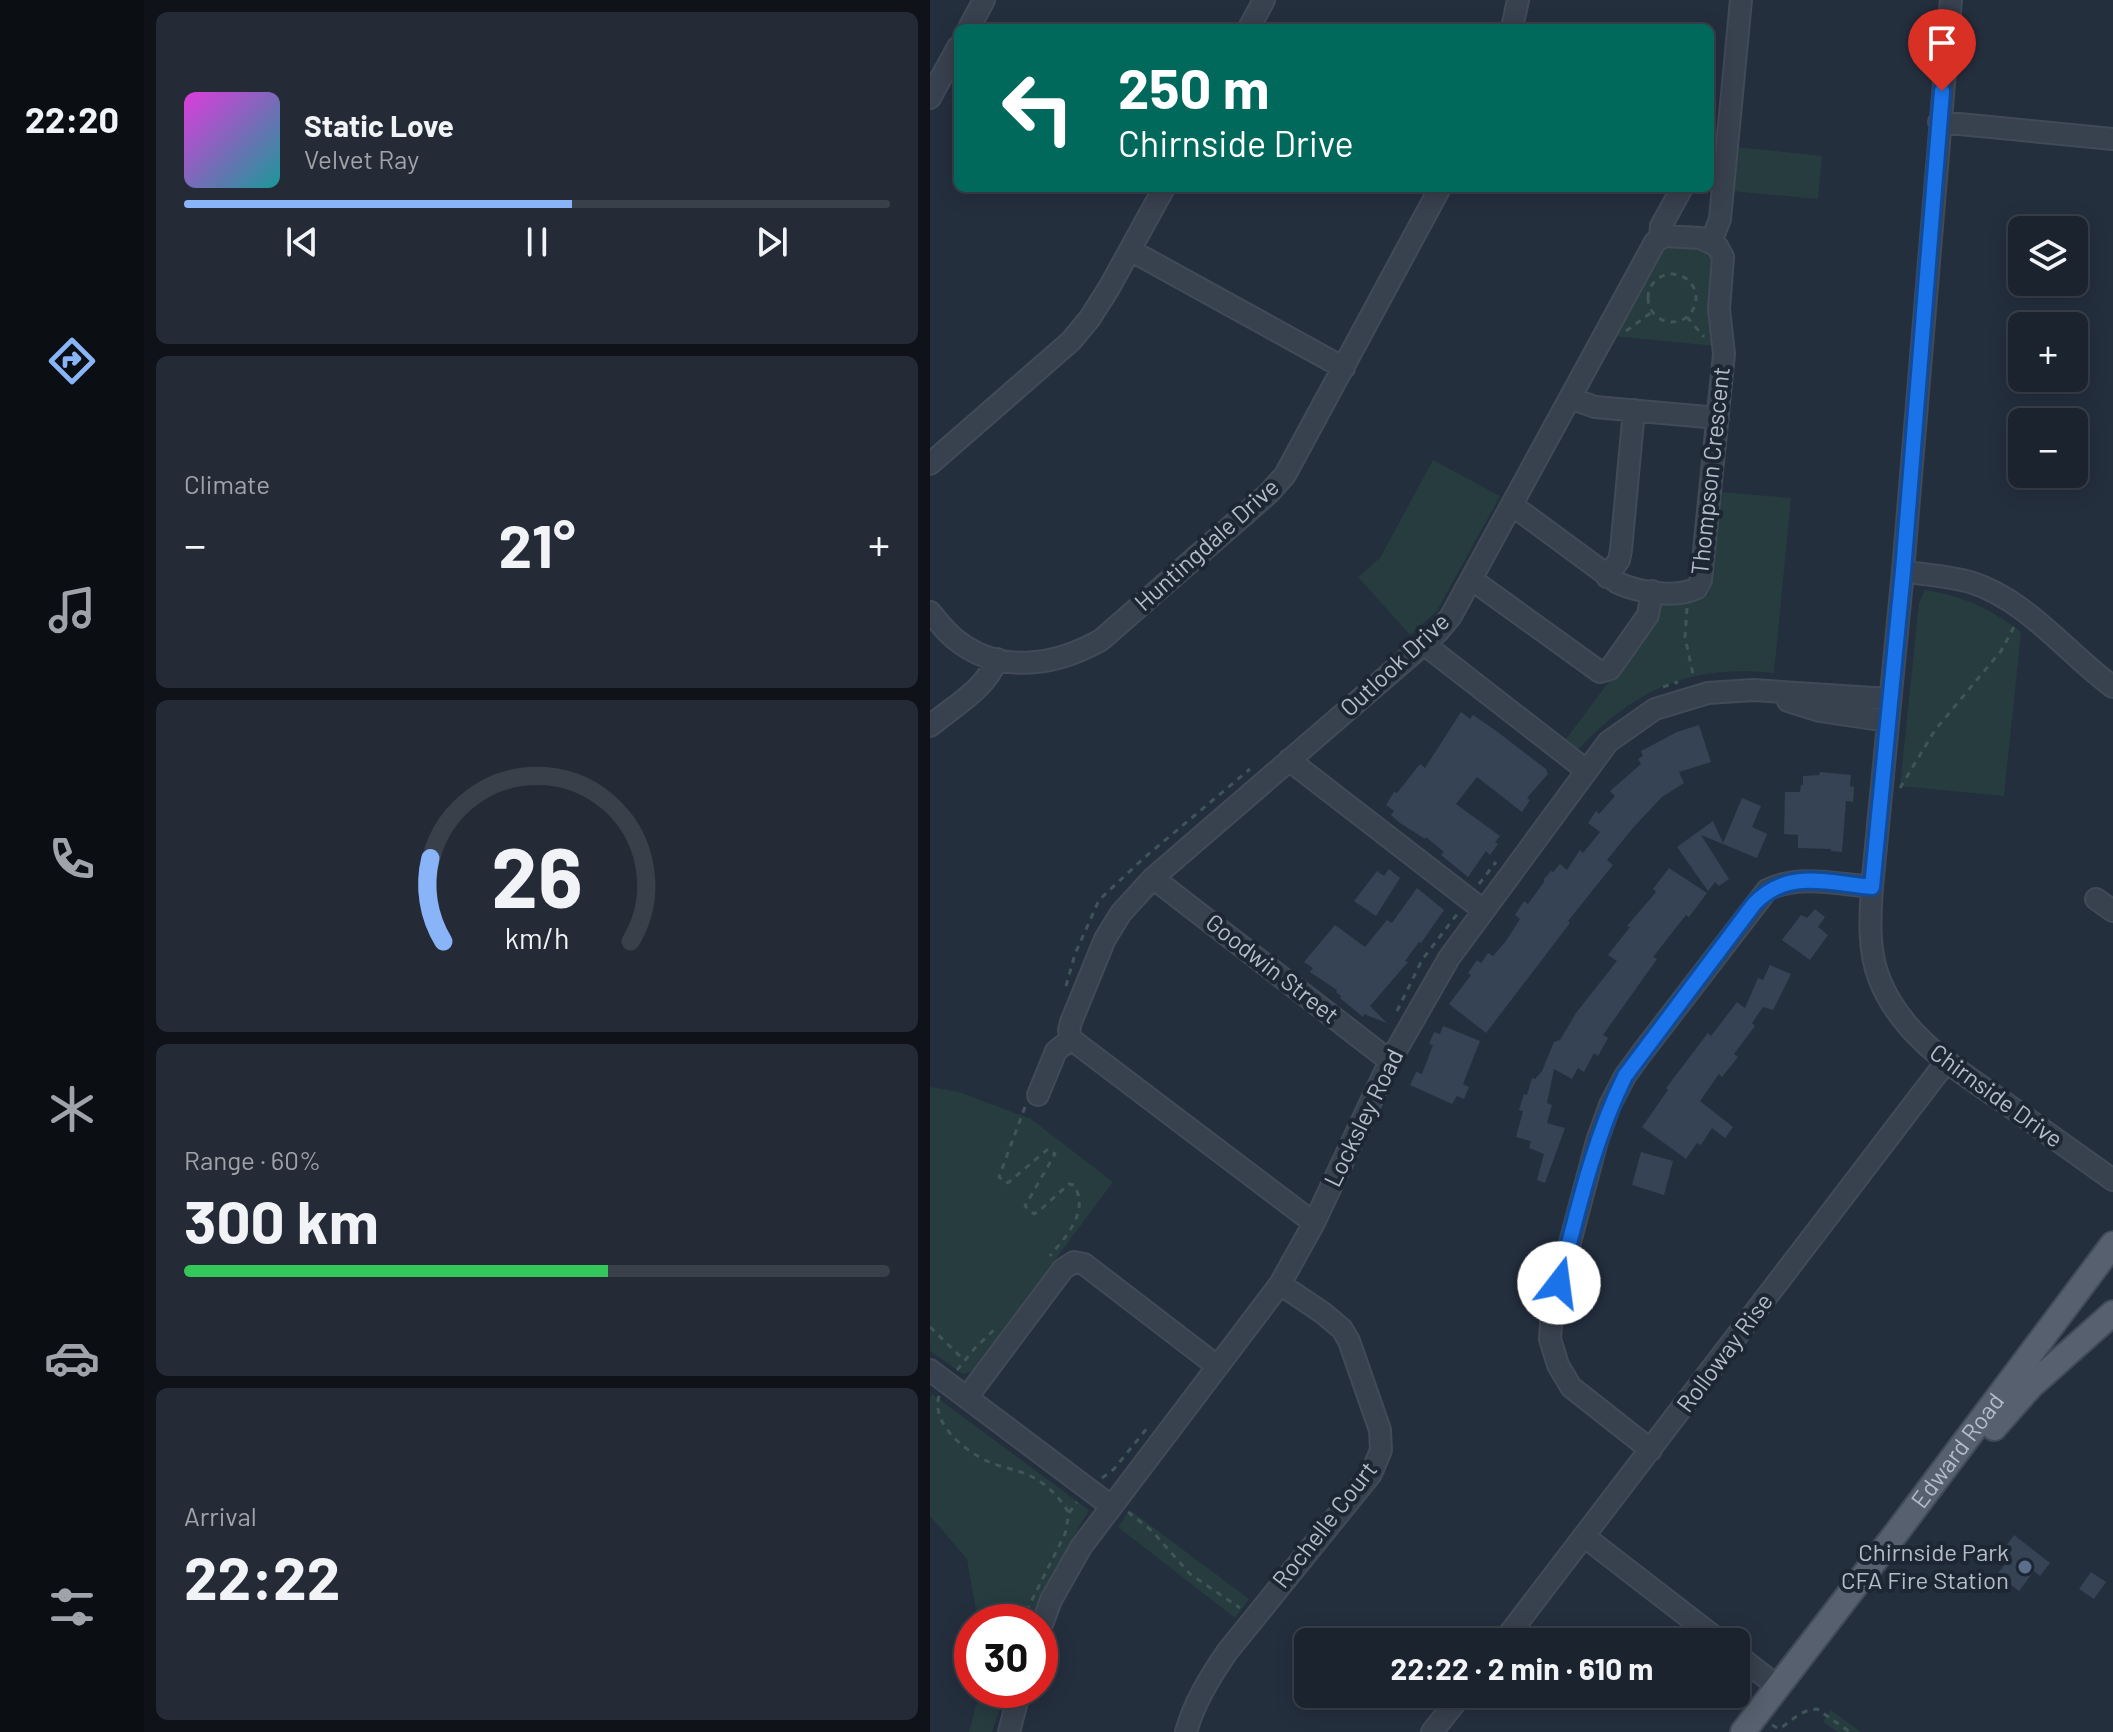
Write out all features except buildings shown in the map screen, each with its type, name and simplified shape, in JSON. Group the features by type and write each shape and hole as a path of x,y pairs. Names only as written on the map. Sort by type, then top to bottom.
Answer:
{"main road":[{"name":"Edward Road","path":"1765,1727 1783,1691 1897,1532 2113,1244"},
{"name":"Edward Road","path":"1743,1732 1783,1691 2000,1420 2061,1358 2113,1313"}],"street":[{"path":"971,24 984,0"},
{"path":"1251,24 1264,0"},
{"path":"1513,24 1518,0"},
{"path":"1660,238 1700,238 1711,242 1720,219 1741,0"},
{"name":"Chirnside Drive","path":"1951,0 1903,571 1872,887 1870,919 1878,978 1908,1026 1946,1062 2113,1180"},
{"path":"930,98 954,54"},
{"path":"1939,122 2113,139"},
{"path":"930,464 1071,341 1090,318 1162,192"},
{"name":"Huntingdale Drive","path":"930,612 956,640 982,655 1011,662 1045,663 1076,654 1101,640 1269,493 1285,475 1438,192"},
{"name":"Outlook Drive","path":"1038,1095 1056,1051 1071,1039 1071,1022 1105,939 1121,913 1153,878 1424,644 1451,616 1649,251 1660,238 1661,226 1680,192"},
{"name":"Thompson Crescent","path":"1512,505 1607,577 1627,587 1688,593 1697,588 1701,580 1707,417 1724,354 1719,309 1723,257 1711,242"},
{"path":"1130,250 1344,368"},
{"path":"1570,398 1595,407 1707,417"},
{"path":"1607,577 1619,560 1621,550 1634,410"},
{"path":"1903,571 1970,582 1996,593 2023,611 2113,687"},
{"path":"1471,579 1600,672 1610,669 1648,615 1652,591"},
{"path":"1424,644 1586,770"},
{"path":"930,726 983,683 993,671 997,659"},
{"name":"Locksley Road","path":"1753,690 1820,711 1887,721"},
{"name":"Locksley Road","path":"1050,1604 1081,1547 1280,1284 1314,1223 1390,1061 1449,958 1608,742 1655,709 1708,693 1753,690 1889,699"},
{"path":"1289,760 1483,910"},
{"name":"Goodwin Street","path":"1153,878 1390,1061"},
{"path":"1651,1450 1571,1387 1558,1365 1550,1339 1552,1310 1610,1105 1641,1054 1767,890 1782,882 1802,880 1872,887"},
{"path":"2096,899 2113,911"},
{"path":"1071,1039 1314,1223"},
{"name":"Rolloway Rise","path":"1514,1628 1946,1062"},
{"path":"968,1396 1063,1269 1074,1262 1084,1264 1217,1366"},
{"name":"Rochelle Court","path":"1186,1732 1202,1694 1227,1652 1371,1474 1381,1450 1380,1430 1342,1329 1280,1284"},
{"path":"930,1370 1116,1499"},
{"path":"1585,1537 1703,1628"},
{"path":"1750,1665 1783,1691"},
{"path":"1009,1732 1015,1708"},
{"path":"1432,1732 1451,1708"}],"path":[{"path":"1675,274 1689,281 1696,295 1693,311 1687,317 1673,322 1658,318 1652,312 1647,297 1649,289 1659,277 1675,274"},
{"path":"1620,336 1652,312"},
{"path":"1687,317 1710,344"},
{"path":"1688,593 1685,637 1694,679"},
{"path":"1898,791 1935,730 2001,651 2023,611"},
{"path":"1020,1120 999,1173 1002,1181 1009,1182 1048,1149 1055,1154 1025,1206 1028,1211 1034,1214 1039,1211 1069,1184 1078,1191 1079,1208 1075,1224 1048,1259"},
{"path":"1003,1318 964,1360 936,1405 938,1418 953,1436 985,1460 1040,1481 1057,1495 1069,1513 1065,1534 1029,1604"},
{"path":"930,1327 964,1360"},
{"path":"1116,1499 1133,1502 1126,1511 1152,1531 1190,1574 1243,1610"},
{"path":"1765,1727 1779,1729 1797,1715 1817,1709 1850,1732"}],"green space":[{"path":"1736,147 1822,156 1818,199 1732,191"},
{"path":"1668,245 1701,247 1714,257 1715,346 1613,336 1659,251"},
{"path":"1433,460 1500,496 1437,611 1410,635 1358,577 1380,558"},
{"path":"1721,492 1791,498 1774,673 1715,673 1664,686 1619,712 1576,752 1563,743 1652,624 1659,603 1663,600 1694,603 1709,594"},
{"path":"1925,590 1976,604 2021,632 2004,796 1900,786 1919,603"},
{"path":"930,1087 959,1092 1031,1119 1113,1182 972,1371 963,1374 930,1351"},
{"path":"932,1394 1089,1510 1049,1579 1039,1604 975,1604 967,1559 930,1516"},
{"path":"1130,1510 1249,1599 1235,1618 1118,1527"},
{"path":"975,1708 1000,1708 992,1732 969,1732"},
{"path":"1831,1710 1861,1732 1838,1732 1823,1722"}],"place":[{"name":"Chirnside Park CFA Fire Station","path":"2025,1567"}],"route":[{"path":"1559,1283 1597,1141 1610,1105 1625,1076 1754,904 1767,890 1782,882 1802,880 1872,887 1903,571 1942,91"}]}
